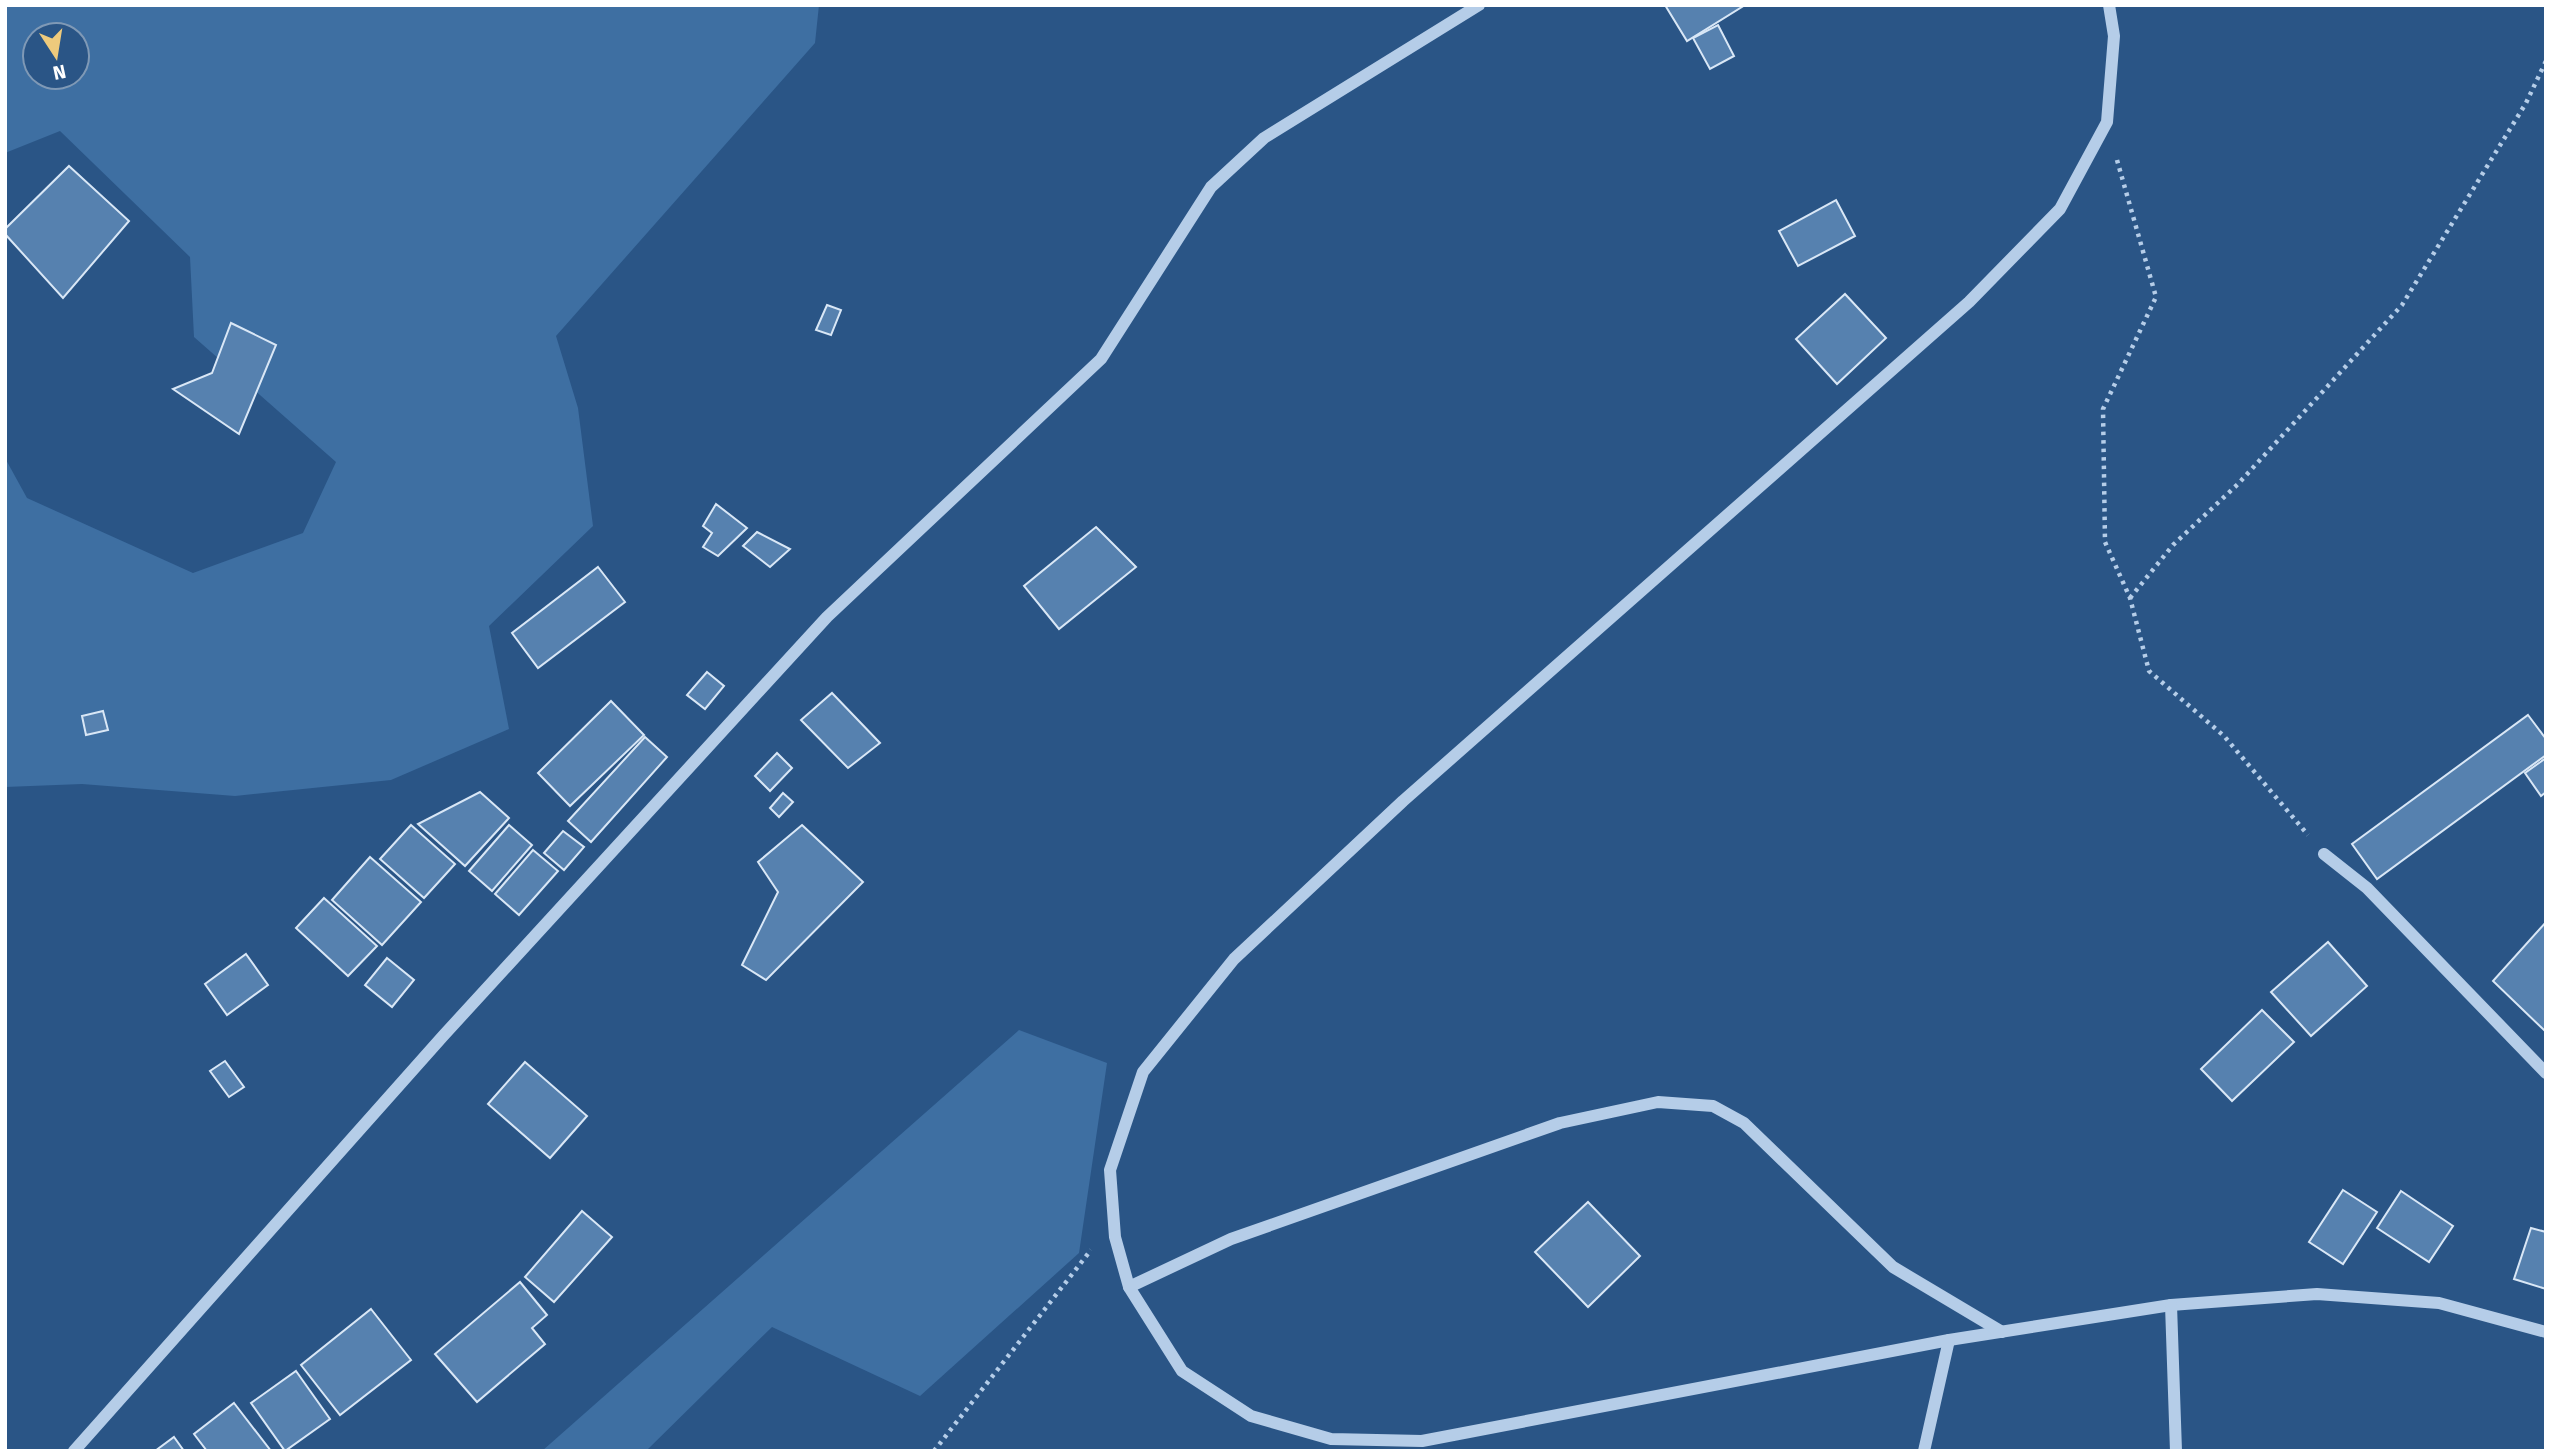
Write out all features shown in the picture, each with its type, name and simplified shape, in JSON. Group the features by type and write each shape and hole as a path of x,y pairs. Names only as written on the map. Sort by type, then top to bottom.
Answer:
{"street":[{"path":"74,1451 452,1026 827,617 1101,359 1211,187 1265,138 1479,5"},
{"path":"2109,5 2114,36 2107,122 2060,209 1969,302 1403,801 1234,959 1143,1072 1110,1170 1115,1237 1129,1287 1182,1371 1251,1416 1331,1439 1422,1441 1949,1340 2171,1306 2317,1294 2439,1303 2546,1332"},
{"path":"2323,854 2367,888 2546,1073"},
{"path":"1129,1287 1231,1239 1546,1128 1658,1102 1713,1106 1744,1123 1894,1267 2002,1332"},
{"path":"2171,1306 2176,1451"},
{"path":"1924,1451 1949,1340"}],"path":[{"path":"2130,598 2173,545 2238,484 2402,305 2526,103 2546,61"},
{"path":"2107,122 2155,297 2104,409 2105,542 2130,598 2149,671 2224,736 2323,854"},
{"path":"934,1451 1098,1241 1115,1237"}],"shaded area":[{"path":"5,5 819,5 815,43 556,336 578,408 593,526 489,626 509,729 391,780 235,796 82,784 5,787 5,458 27,498 193,573 303,533 336,462 194,337 190,257 60,131 5,153"},
{"path":"1019,1030 1107,1063 1079,1253 920,1396 772,1327 646,1451 542,1451"}],"building":[{"path":"1665,5 1745,5 1687,41"},
{"path":"1718,25 1734,56 1710,69 1693,38"},
{"path":"69,166 129,221 63,298 5,234 5,229"},
{"path":"1836,200 1855,236 1798,266 1779,231"},
{"path":"1845,294 1886,338 1837,384 1796,339"},
{"path":"827,305 841,310 831,335 816,330"},
{"path":"231,323 276,345 239,434 173,389 212,373"},
{"path":"716,504 747,528 718,556 703,547 712,533 703,526"},
{"path":"1096,527 1136,567 1059,629 1024,586"},
{"path":"757,532 790,549 770,567 743,546"},
{"path":"598,567 625,602 538,668 512,633"},
{"path":"707,672 724,686 705,709 687,695"},
{"path":"832,693 880,743 848,768 801,720"},
{"path":"611,701 644,735 570,806 538,773"},
{"path":"103,711 108,730 86,735 82,716"},
{"path":"2528,715 2546,739 2546,755 2377,879 2352,844"},
{"path":"645,737 667,757 591,842 568,821"},
{"path":"777,753 792,768 770,791 755,776"},
{"path":"2546,758 2546,792 2541,796 2525,773"},
{"path":"480,792 509,818 465,866 418,824"},
{"path":"783,793 793,802 779,817 770,808"},
{"path":"411,825 455,864 424,898 380,859"},
{"path":"509,825 532,845 492,891 469,871"},
{"path":"802,825 863,882 766,980 742,965 778,892 758,862"},
{"path":"563,831 584,847 564,870 544,853"},
{"path":"533,850 558,871 519,915 495,894"},
{"path":"370,857 421,902 382,945 332,900"},
{"path":"324,898 377,946 348,976 296,928"},
{"path":"2546,922 2546,1032 2493,981"},
{"path":"2328,942 2367,986 2311,1036 2271,992"},
{"path":"246,954 268,985 227,1015 205,984"},
{"path":"387,958 414,980 392,1007 365,985"},
{"path":"2262,1010 2294,1042 2232,1101 2201,1069"},
{"path":"225,1061 244,1087 229,1097 210,1071"},
{"path":"525,1062 587,1116 550,1158 488,1104"},
{"path":"2343,1190 2377,1212 2343,1264 2309,1242"},
{"path":"2401,1191 2453,1226 2429,1262 2377,1228"},
{"path":"1588,1202 1640,1256 1588,1307 1535,1252"},
{"path":"582,1211 612,1237 554,1302 525,1277"},
{"path":"2531,1228 2546,1232 2546,1289 2514,1279"},
{"path":"520,1282 547,1315 532,1328 545,1344 477,1402 435,1354"},
{"path":"371,1309 411,1360 340,1415 301,1365"},
{"path":"296,1371 330,1419 285,1451 251,1403"},
{"path":"234,1403 271,1451 207,1451 194,1434"},
{"path":"174,1437 184,1451 155,1451"}]}
